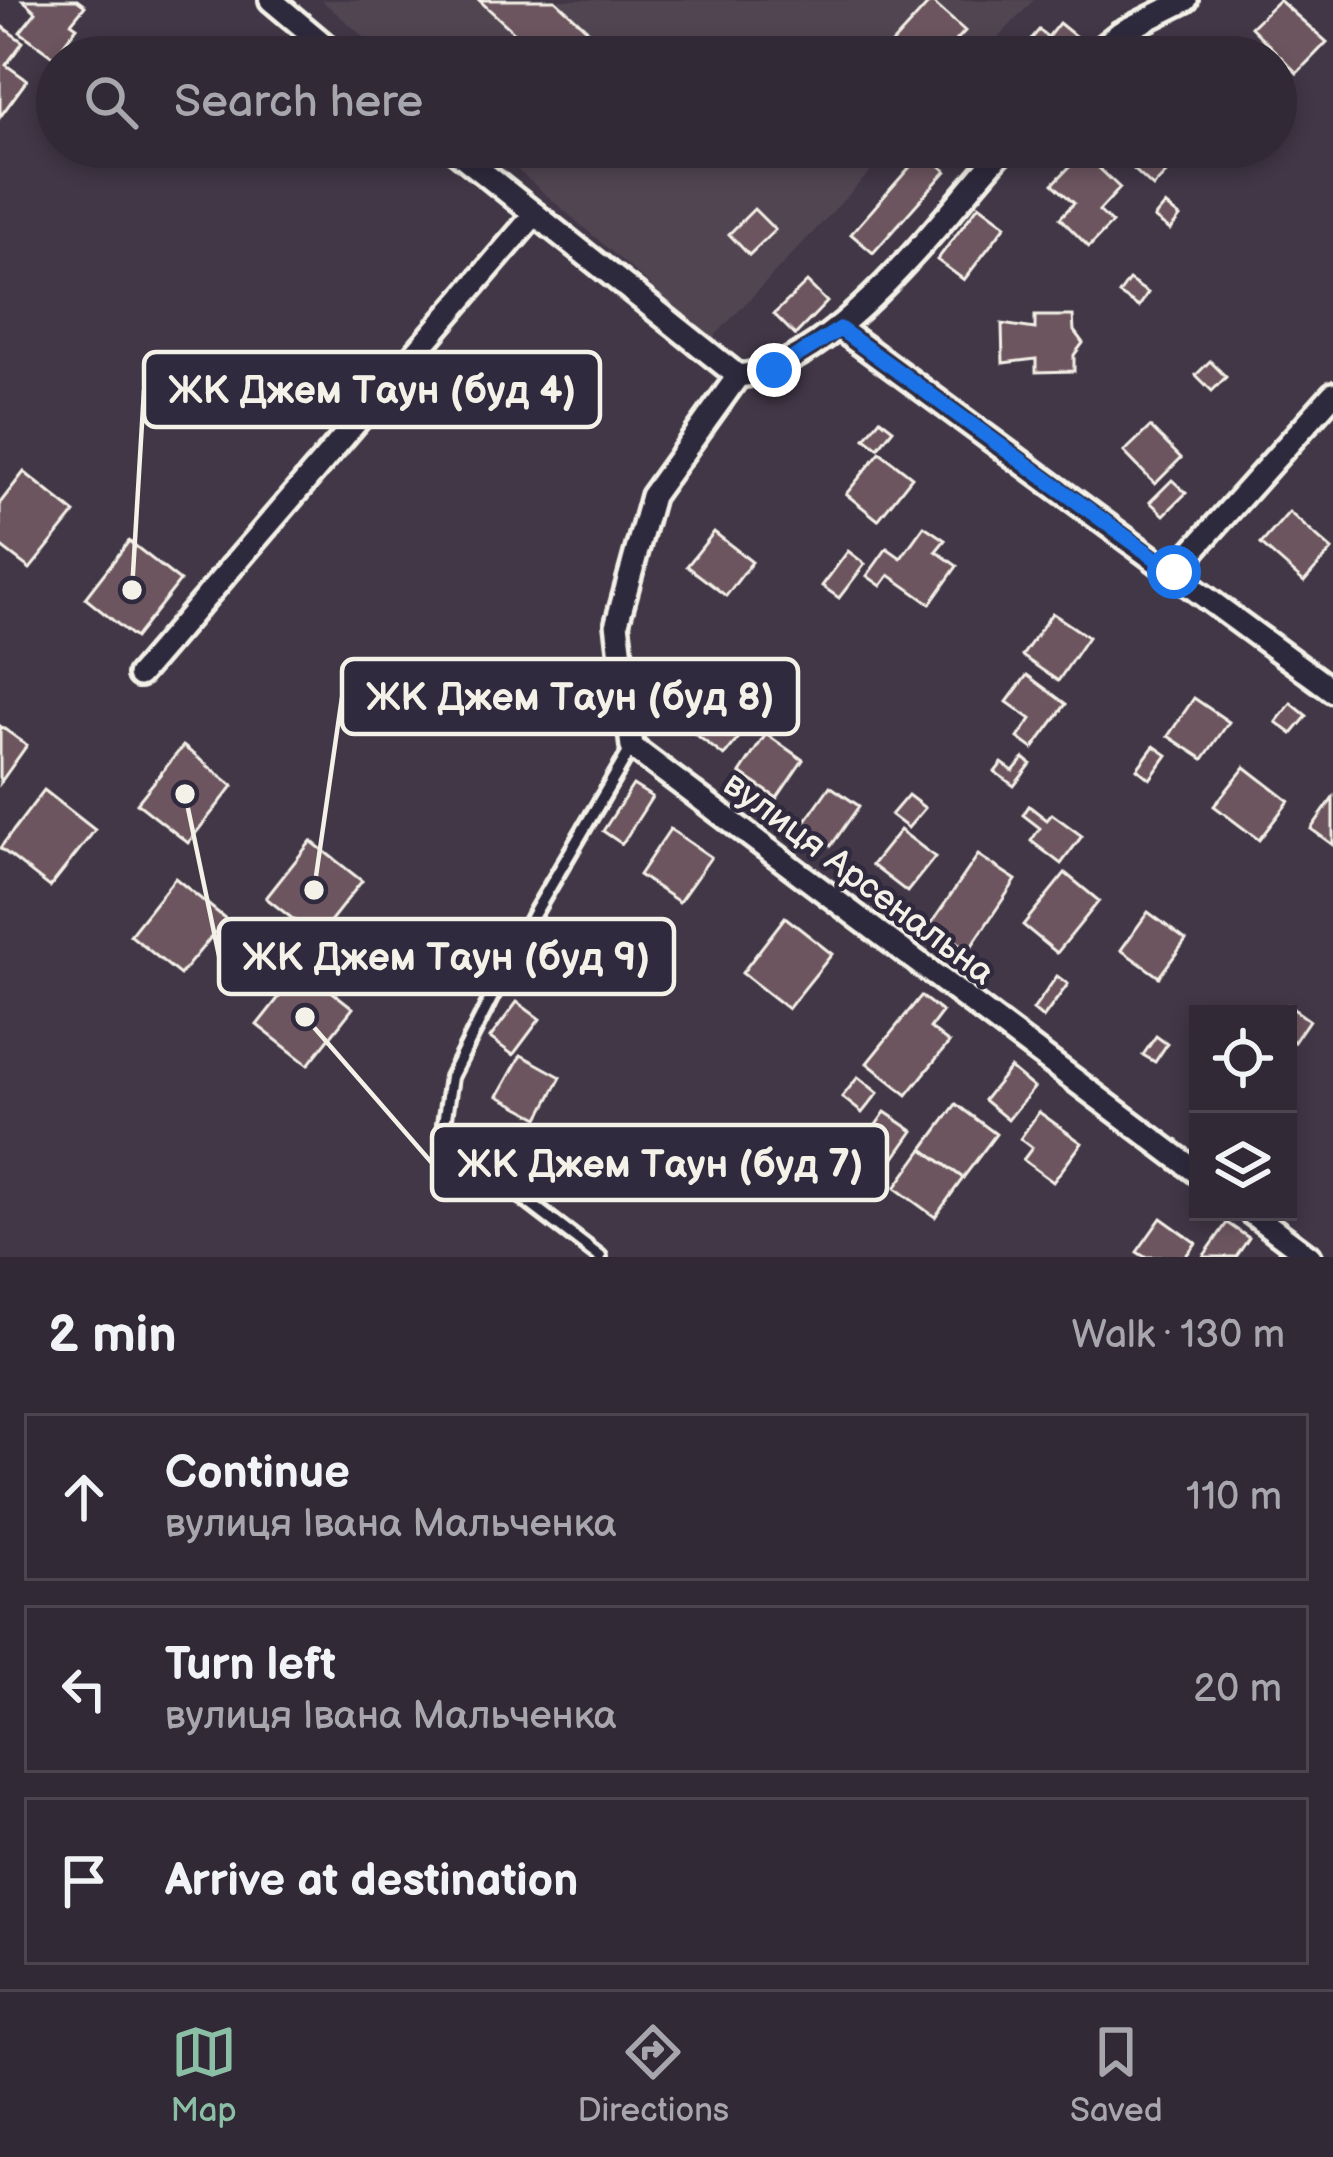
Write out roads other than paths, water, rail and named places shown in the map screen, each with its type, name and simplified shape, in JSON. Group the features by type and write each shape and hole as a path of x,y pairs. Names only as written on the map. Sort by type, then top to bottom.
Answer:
{"street":[{"path":"271,0 314,36"},
{"path":"1119,36 1141,20 1186,0"},
{"path":"478,168 738,376"},
{"path":"632,747 617,623 652,496 738,376 774,370 840,329 987,168"},
{"path":"139,674 536,214"},
{"path":"840,329 1333,691"},
{"path":"1174,572 1333,394"},
{"name":"вулиця Арсенальна","path":"632,747 1189,1166"},
{"path":"1262,1221 1310,1257"}],"lane":[{"path":"600,1257 452,1144 444,1124 451,1077 534,914 632,747"}],"place":[{"name":"ЖК Джем Таун (буд 4)","path":"132,590"},
{"name":"ЖК Джем Таун (буд 9)","path":"185,794"},
{"name":"ЖК Джем Таун (буд 8)","path":"314,890"},
{"name":"ЖК Джем Таун (буд 7)","path":"305,1017"}]}
